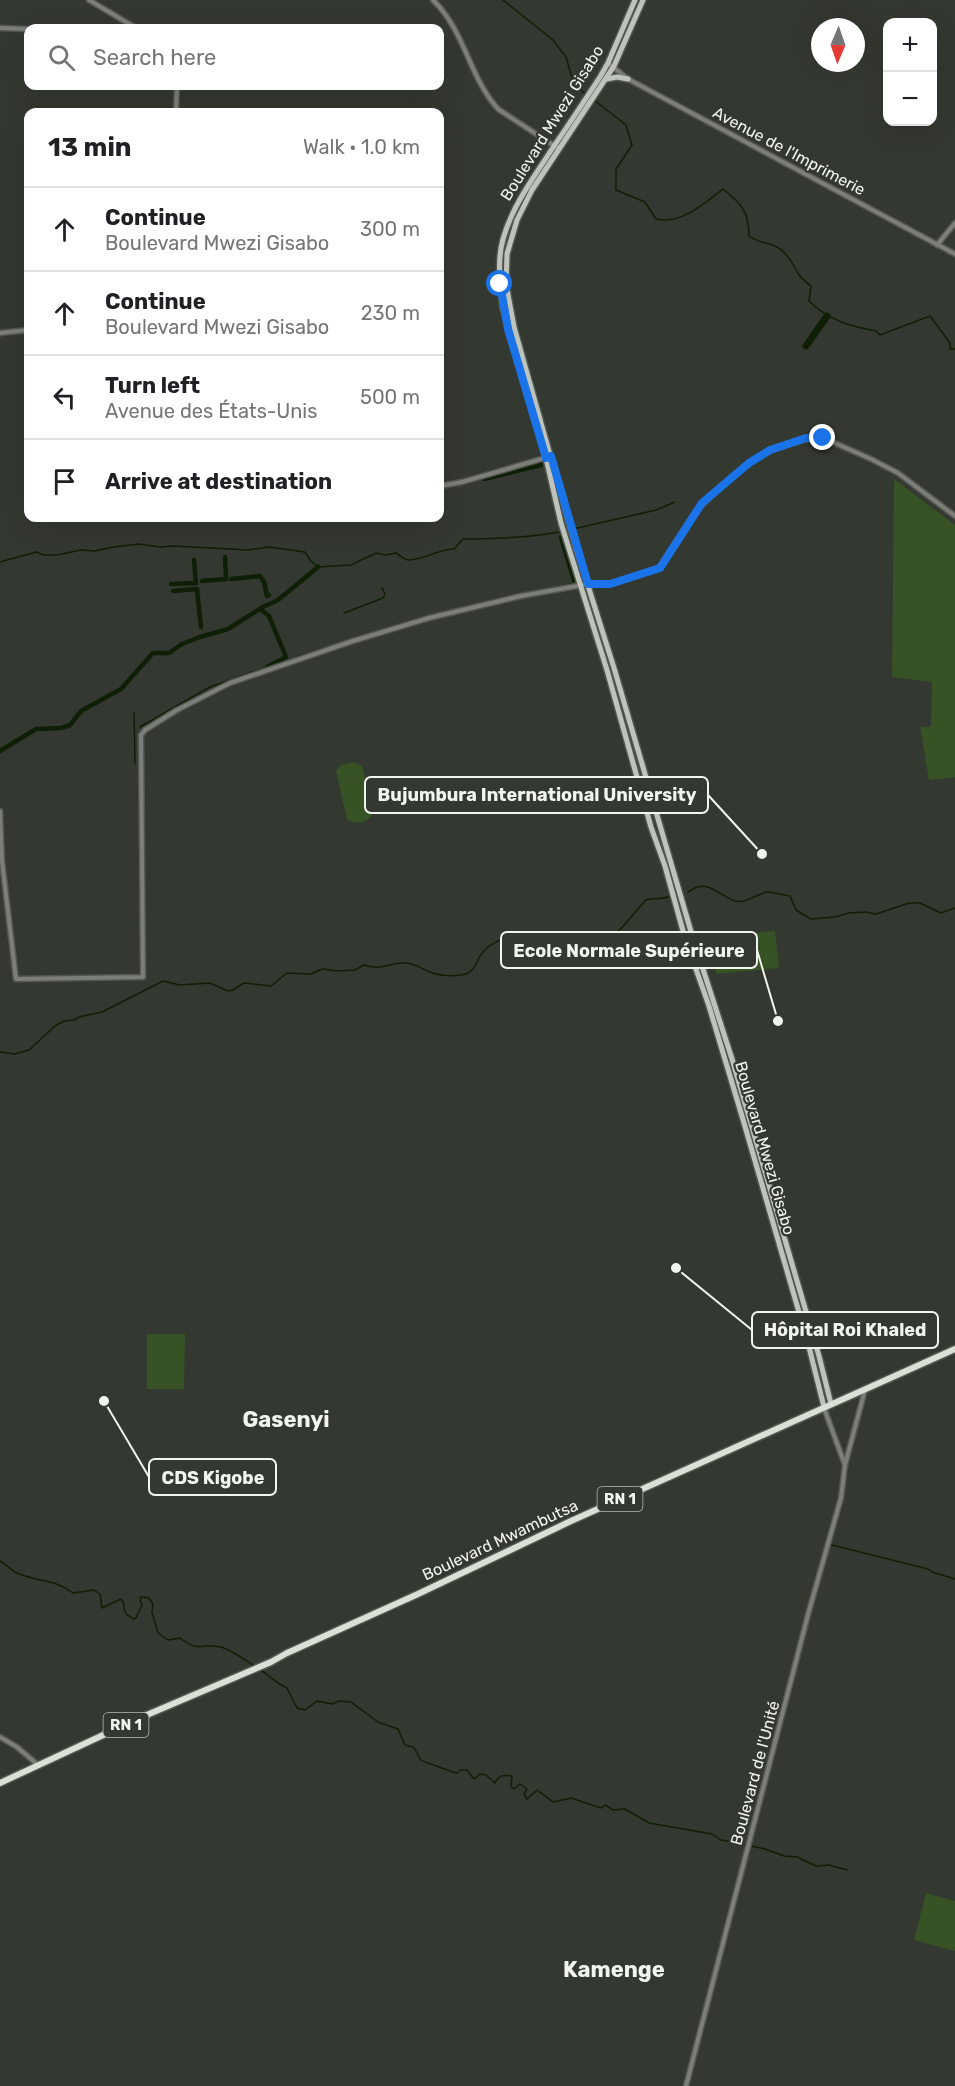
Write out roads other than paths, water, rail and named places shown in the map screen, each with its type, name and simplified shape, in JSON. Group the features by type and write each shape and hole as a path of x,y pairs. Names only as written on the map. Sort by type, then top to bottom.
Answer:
{"highway":[{"name":"Boulevard Mwambutsa","path":"0,1783 955,1349"}],"main road":[{"name":"Boulevard Mwezi Gisabo","path":"611,64 634,0"},
{"name":"Boulevard Mwezi Gisabo","path":"643,0 601,83 511,217 503,240 500,284 505,319 575,541 584,585 651,827 665,866 681,897 732,1059 824,1407"},
{"path":"601,83 616,77 628,79"},
{"name":"Boulevard Mwezi Gisabo","path":"548,457 561,523 584,585 634,738 673,884 673,898 819,1356 831,1404"},
{"path":"559,514 566,512"},
{"path":"627,739 634,738"}],"street":[{"path":"89,0 129,24"},
{"path":"433,0 452,23 482,88 491,102 498,110 557,148"},
{"path":"0,28 24,29"},
{"name":"Avenue de l'Imprimerie","path":"611,64 628,79 955,254"},
{"path":"176,108 177,90"},
{"path":"938,245 955,223"},
{"path":"0,333 24,330"},
{"path":"0,811 2,861 16,979 143,977 140,740 145,730 177,710 230,683 353,641 436,616 528,594 584,585 610,584 660,568 697,510 719,488 766,452 808,438 828,440 896,472 955,516"},
{"path":"444,485 548,457"},
{"name":"Boulevard de l'Unité","path":"686,2086 808,1611 841,1498 845,1465 865,1389"},
{"name":"Boulevard de l'Unité","path":"824,1407 845,1465"},
{"path":"0,1737 39,1765"}],"waterway":[{"path":"503,0 553,40 566,57 574,85 586,94"},
{"path":"594,100 626,125 632,145 616,169 616,190 645,202 656,219 674,219 692,212 723,189 735,199 746,214 749,236 776,247 787,255 800,276 811,286 809,301 816,308 831,318 876,331 880,335 930,316 950,343 950,349 955,349"},
{"path":"806,346 827,316"},
{"path":"484,479 541,465"},
{"path":"573,529 656,510 675,502"},
{"path":"0,562 36,552 43,555 57,555 139,544 160,547 248,550 269,547 305,552 318,567 351,565 376,553 386,555 396,553 406,559 415,560 454,549 463,539 516,538 569,530"},
{"path":"561,537 574,580"},
{"path":"202,581 226,579 225,557"},
{"path":"171,584 196,583 194,560"},
{"path":"0,751 36,729 61,728 70,725 81,711 121,689 153,653 169,653 182,644 228,629 278,600 318,567"},
{"path":"231,579 260,576 267,596 269,595"},
{"path":"540,591 574,583"},
{"path":"344,613 383,598 385,594 382,588"},
{"path":"173,591 197,589 201,627"},
{"path":"260,609 269,616 286,657 267,667"},
{"path":"296,657 427,617"},
{"path":"140,727 210,687 267,667"},
{"path":"134,712 135,763"},
{"path":"688,892 701,886 707,887 739,902 772,892 790,896 796,910 811,919 849,913 876,914 909,903 920,903 941,913 955,908"},
{"path":"0,1052 15,1054 29,1050 55,1026 64,1021 102,1012 163,981 180,985 210,983 228,991 244,983 271,986 287,973 311,974 322,969 355,970 364,965 381,967 404,963 438,974 458,976 471,970 483,952 492,944 514,936 522,935 544,940 555,938 591,946 606,945 613,942 617,933 646,900 671,896"},
{"path":"828,1544 928,1569 955,1579"},
{"path":"0,1561 15,1572 51,1582 73,1593 94,1590 100,1594 102,1608 121,1599 124,1610 134,1619 142,1605 141,1597 149,1598 153,1604 152,1612 158,1633 168,1640 180,1638 196,1646 221,1647 255,1666"},
{"path":"259,1669 287,1688 297,1708 305,1710 317,1701 332,1704 339,1701 351,1702 378,1722 398,1729 405,1745 413,1747 421,1760 457,1773 467,1770 474,1779 480,1774 486,1775 495,1783 502,1776 512,1776 511,1786 514,1789 520,1784 527,1789 524,1794 527,1799 537,1790 553,1802 571,1798 601,1808 605,1805 613,1810 625,1809 649,1823 712,1834 721,1840 765,1849 784,1856 797,1857 816,1866 829,1865 847,1870"}],"place":[{"name":"Bujumbura International University","path":"762,854"},
{"name":"Ecole Normale Supérieure","path":"778,1021"},
{"name":"Hôpital Roi Khaled","path":"676,1268"},
{"name":"CDS Kigobe","path":"104,1401"}],"district":[{"name":"Gasenyi","path":"286,1419"},
{"name":"Kamenge","path":"614,1969"}]}
